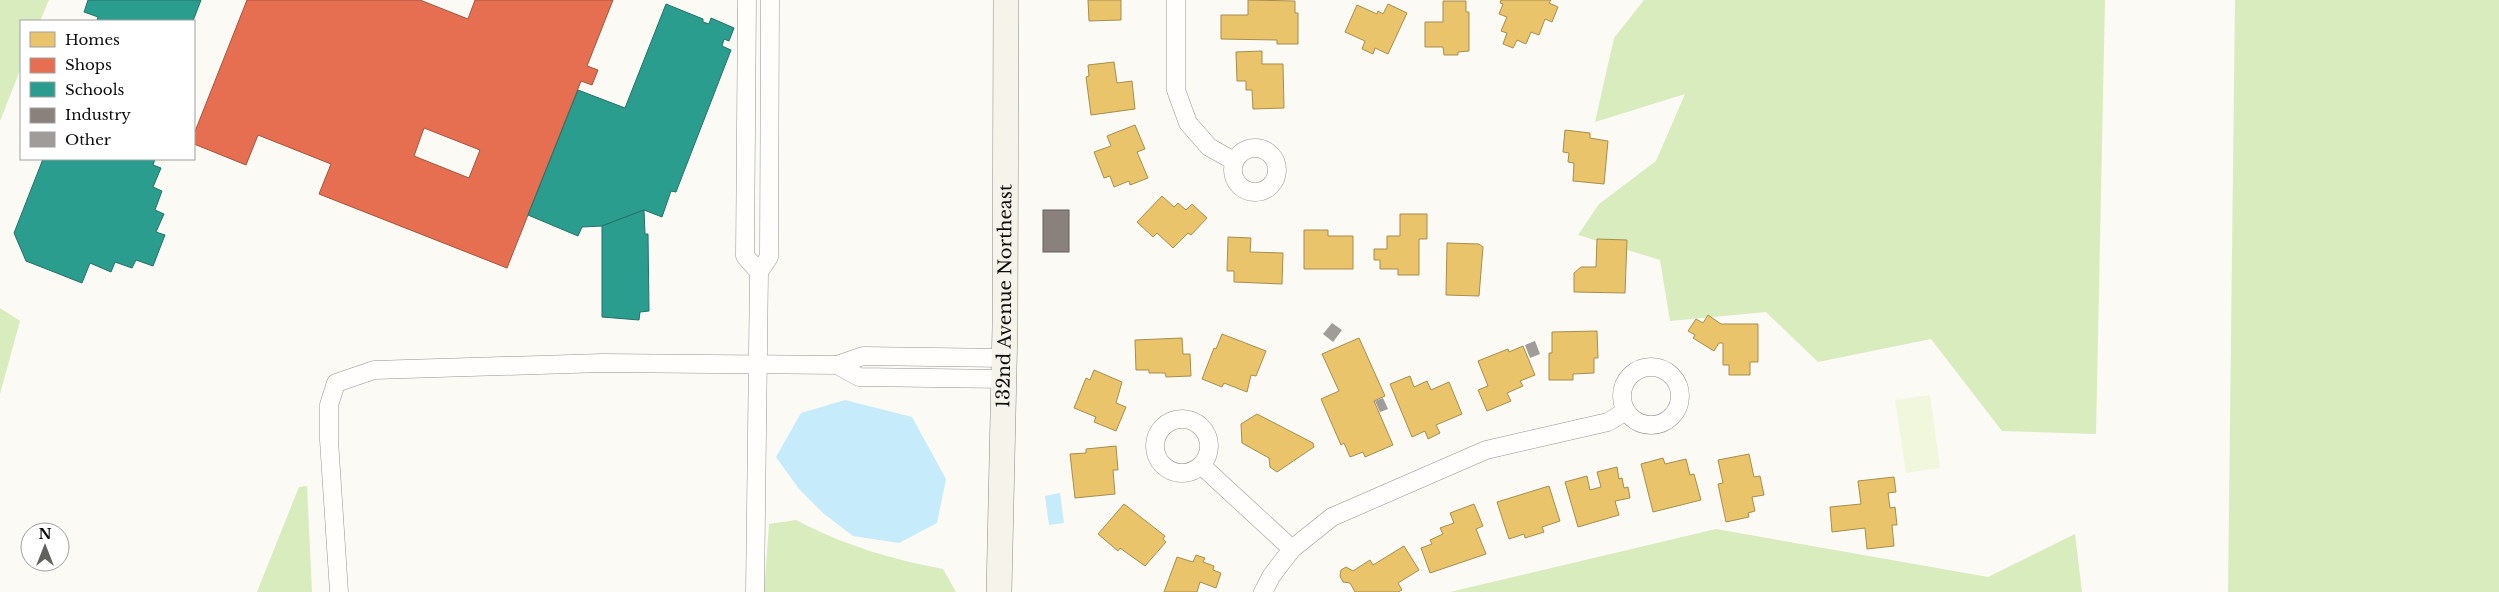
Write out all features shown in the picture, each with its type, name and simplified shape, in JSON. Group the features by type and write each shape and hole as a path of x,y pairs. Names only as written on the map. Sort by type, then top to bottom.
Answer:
{"street":[{"path":"747,0 745,256 759,272"},
{"path":"755,592 759,272 769,257 770,0"},
{"name":"132nd Avenue Northeast","path":"999,592 1004,369 1006,0"},
{"path":"1176,0 1176,90 1188,123 1209,147 1234,161"},
{"path":"339,592 329,440 329,405 336,384 374,370 602,363 837,365 863,356 1004,369"},
{"path":"1263,592 1272,575 1292,549 1332,517 1486,450 1608,422 1626,411"},
{"path":"1202,466 1292,549"}],"green space":[{"path":"0,0 49,0 40,20 20,20 20,71 0,121"},
{"path":"1644,0 2105,0 2096,434 2002,431 1931,339 1818,362 1766,312 1670,321 1660,260 1578,235 1599,204 1656,161 1685,94 1595,122 1614,38"},
{"path":"2235,0 2499,0 2499,592 2228,592"},
{"path":"0,308 20,321 0,394"},
{"path":"1930,395 1940,468 1906,473 1895,400"},
{"path":"307,486 312,592 257,592 299,487"},
{"path":"796,520 849,544 905,561 943,569 956,592 764,592 769,524"},
{"path":"1716,529 1988,577 2075,534 2082,592 1450,592"}],"water":[{"path":"845,400 912,417 946,479 937,523 899,543 853,536 823,513 799,489 776,457 801,413"},
{"path":"1060,493 1064,523 1049,525 1045,496"}],"building: Homes":[{"path":"1088,0 1121,0 1121,20 1089,21"},
{"path":"1248,0 1295,1 1295,13 1298,13 1298,44 1277,44 1277,40 1221,39 1221,15 1248,15"},
{"path":"1501,0 1551,0 1549,3 1558,7 1552,22 1545,19 1539,35 1531,32 1526,44 1517,40 1513,48 1503,44 1507,33 1501,31 1507,17 1499,14 1503,4 1500,3"},
{"path":"1443,1 1466,1 1466,12 1469,12 1469,51 1458,52 1458,55 1444,55 1443,47 1425,47 1425,22 1443,22"},
{"path":"1388,4 1407,13 1388,54 1375,48 1373,54 1362,49 1365,41 1345,32 1357,5 1377,14 1378,11 1383,14"},
{"path":"1262,51 1262,64 1283,64 1284,108 1253,109 1252,90 1246,90 1246,81 1237,81 1236,52"},
{"path":"1114,62 1117,83 1132,81 1135,109 1091,115 1086,77 1089,76 1088,65"},
{"path":"1135,125 1145,149 1137,152 1148,178 1130,185 1129,181 1114,187 1110,176 1104,178 1094,152 1111,146 1107,136"},
{"path":"1565,130 1590,133 1590,138 1608,141 1604,184 1573,181 1574,163 1568,162 1569,153 1563,152"},
{"path":"1162,196 1174,207 1178,203 1186,210 1192,204 1207,218 1191,235 1188,233 1173,248 1157,233 1153,237 1137,222"},
{"path":"1400,214 1427,214 1427,239 1419,239 1419,275 1398,275 1398,269 1380,269 1380,260 1374,260 1374,249 1387,249 1387,236 1400,236"},
{"path":"1304,230 1328,230 1328,236 1353,236 1353,269 1304,269"},
{"path":"1228,237 1251,238 1250,252 1283,253 1282,284 1234,282 1234,271 1227,271"},
{"path":"1597,239 1627,240 1625,293 1574,292 1574,273 1581,267 1596,267"},
{"path":"1447,243 1479,244 1483,247 1479,296 1446,295"},
{"path":"1708,315 1721,324 1758,324 1758,362 1750,362 1750,375 1729,375 1729,365 1723,365 1723,343 1719,343 1714,351 1693,338 1695,335 1688,331 1696,319 1703,323"},
{"path":"1597,331 1598,358 1594,358 1594,373 1573,374 1573,380 1549,380 1549,353 1552,353 1552,332"},
{"path":"1222,334 1266,351 1256,376 1251,375 1247,392 1224,383 1222,387 1202,379 1214,348 1216,349"},
{"path":"1182,338 1183,354 1190,354 1191,376 1166,377 1165,373 1149,373 1149,370 1136,370 1135,340"},
{"path":"1359,338 1385,396 1374,401 1393,445 1365,457 1363,452 1350,457 1344,443 1341,445 1321,399 1339,391 1322,354"},
{"path":"1523,346 1535,375 1520,381 1523,386 1507,393 1511,401 1487,411 1478,390 1488,386 1478,361 1508,349 1509,352"},
{"path":"1094,370 1122,382 1116,403 1126,407 1116,431 1094,422 1096,417 1074,408 1086,378 1090,380"},
{"path":"1410,376 1414,387 1427,381 1431,390 1449,382 1462,414 1436,425 1440,433 1428,439 1425,431 1412,437 1390,384"},
{"path":"1257,414 1313,443 1314,447 1277,472 1270,467 1269,458 1242,443 1241,424"},
{"path":"1116,446 1118,470 1113,470 1115,494 1075,498 1070,454 1086,453 1086,449"},
{"path":"1749,454 1754,477 1760,476 1764,495 1752,497 1755,511 1748,513 1749,517 1726,522 1718,484 1723,483 1718,460"},
{"path":"1663,458 1665,464 1686,459 1690,475 1694,474 1701,500 1653,512 1641,464"},
{"path":"1617,467 1619,479 1622,478 1624,488 1628,487 1630,498 1615,501 1619,515 1578,527 1565,482 1587,476 1590,490 1601,487 1597,472"},
{"path":"1894,477 1896,492 1888,493 1890,508 1895,507 1897,525 1892,525 1894,546 1867,549 1865,528 1832,532 1830,507 1861,504 1858,481"},
{"path":"1549,486 1560,521 1542,527 1544,532 1525,538 1524,534 1509,539 1497,502"},
{"path":"1124,504 1165,536 1163,539 1166,542 1145,566 1120,548 1118,551 1098,534"},
{"path":"1474,504 1483,526 1476,529 1486,554 1430,573 1421,548 1432,544 1430,540 1443,534 1440,528 1454,523 1450,513"},
{"path":"1404,546 1419,570 1398,583 1402,590 1398,592 1355,592 1350,583 1343,582 1340,576 1341,570 1346,567 1353,571 1370,560 1373,565"},
{"path":"1196,555 1205,558 1203,562 1214,566 1213,570 1221,573 1216,588 1200,582 1197,592 1164,592 1177,557 1193,562"}],"building: Shops":[{"path":"247,0 420,0 468,19 475,0 613,0 587,66 598,70 592,85 581,81 507,268 319,194 331,164 258,135 246,165 195,144 195,131","holes":["424,128 480,150 469,178 414,156"]}],"building: Schools":[{"path":"88,0 201,0 193,20 97,20 98,17 84,12"},
{"path":"666,4 703,19 703,22 709,24 711,18 734,28 729,41 724,39 722,46 731,50 676,192 671,191 662,217 644,210 602,226 582,227 578,236 528,215 578,90 625,108"},
{"path":"43,160 155,160 153,165 161,168 153,187 162,191 155,210 164,214 156,232 165,235 153,266 136,260 132,268 115,262 111,272 90,263 82,283 26,261 14,233"},
{"path":"644,210 645,234 648,234 649,311 640,312 639,320 602,317 602,226"}],"building: Industry":[{"path":"1043,210 1069,210 1069,252 1043,252"}],"building: Other":[{"path":"1332,323 1342,330 1333,342 1323,334"},
{"path":"1535,341 1540,354 1530,358 1525,345"},
{"path":"1383,398 1388,409 1380,412 1375,401"}]}
